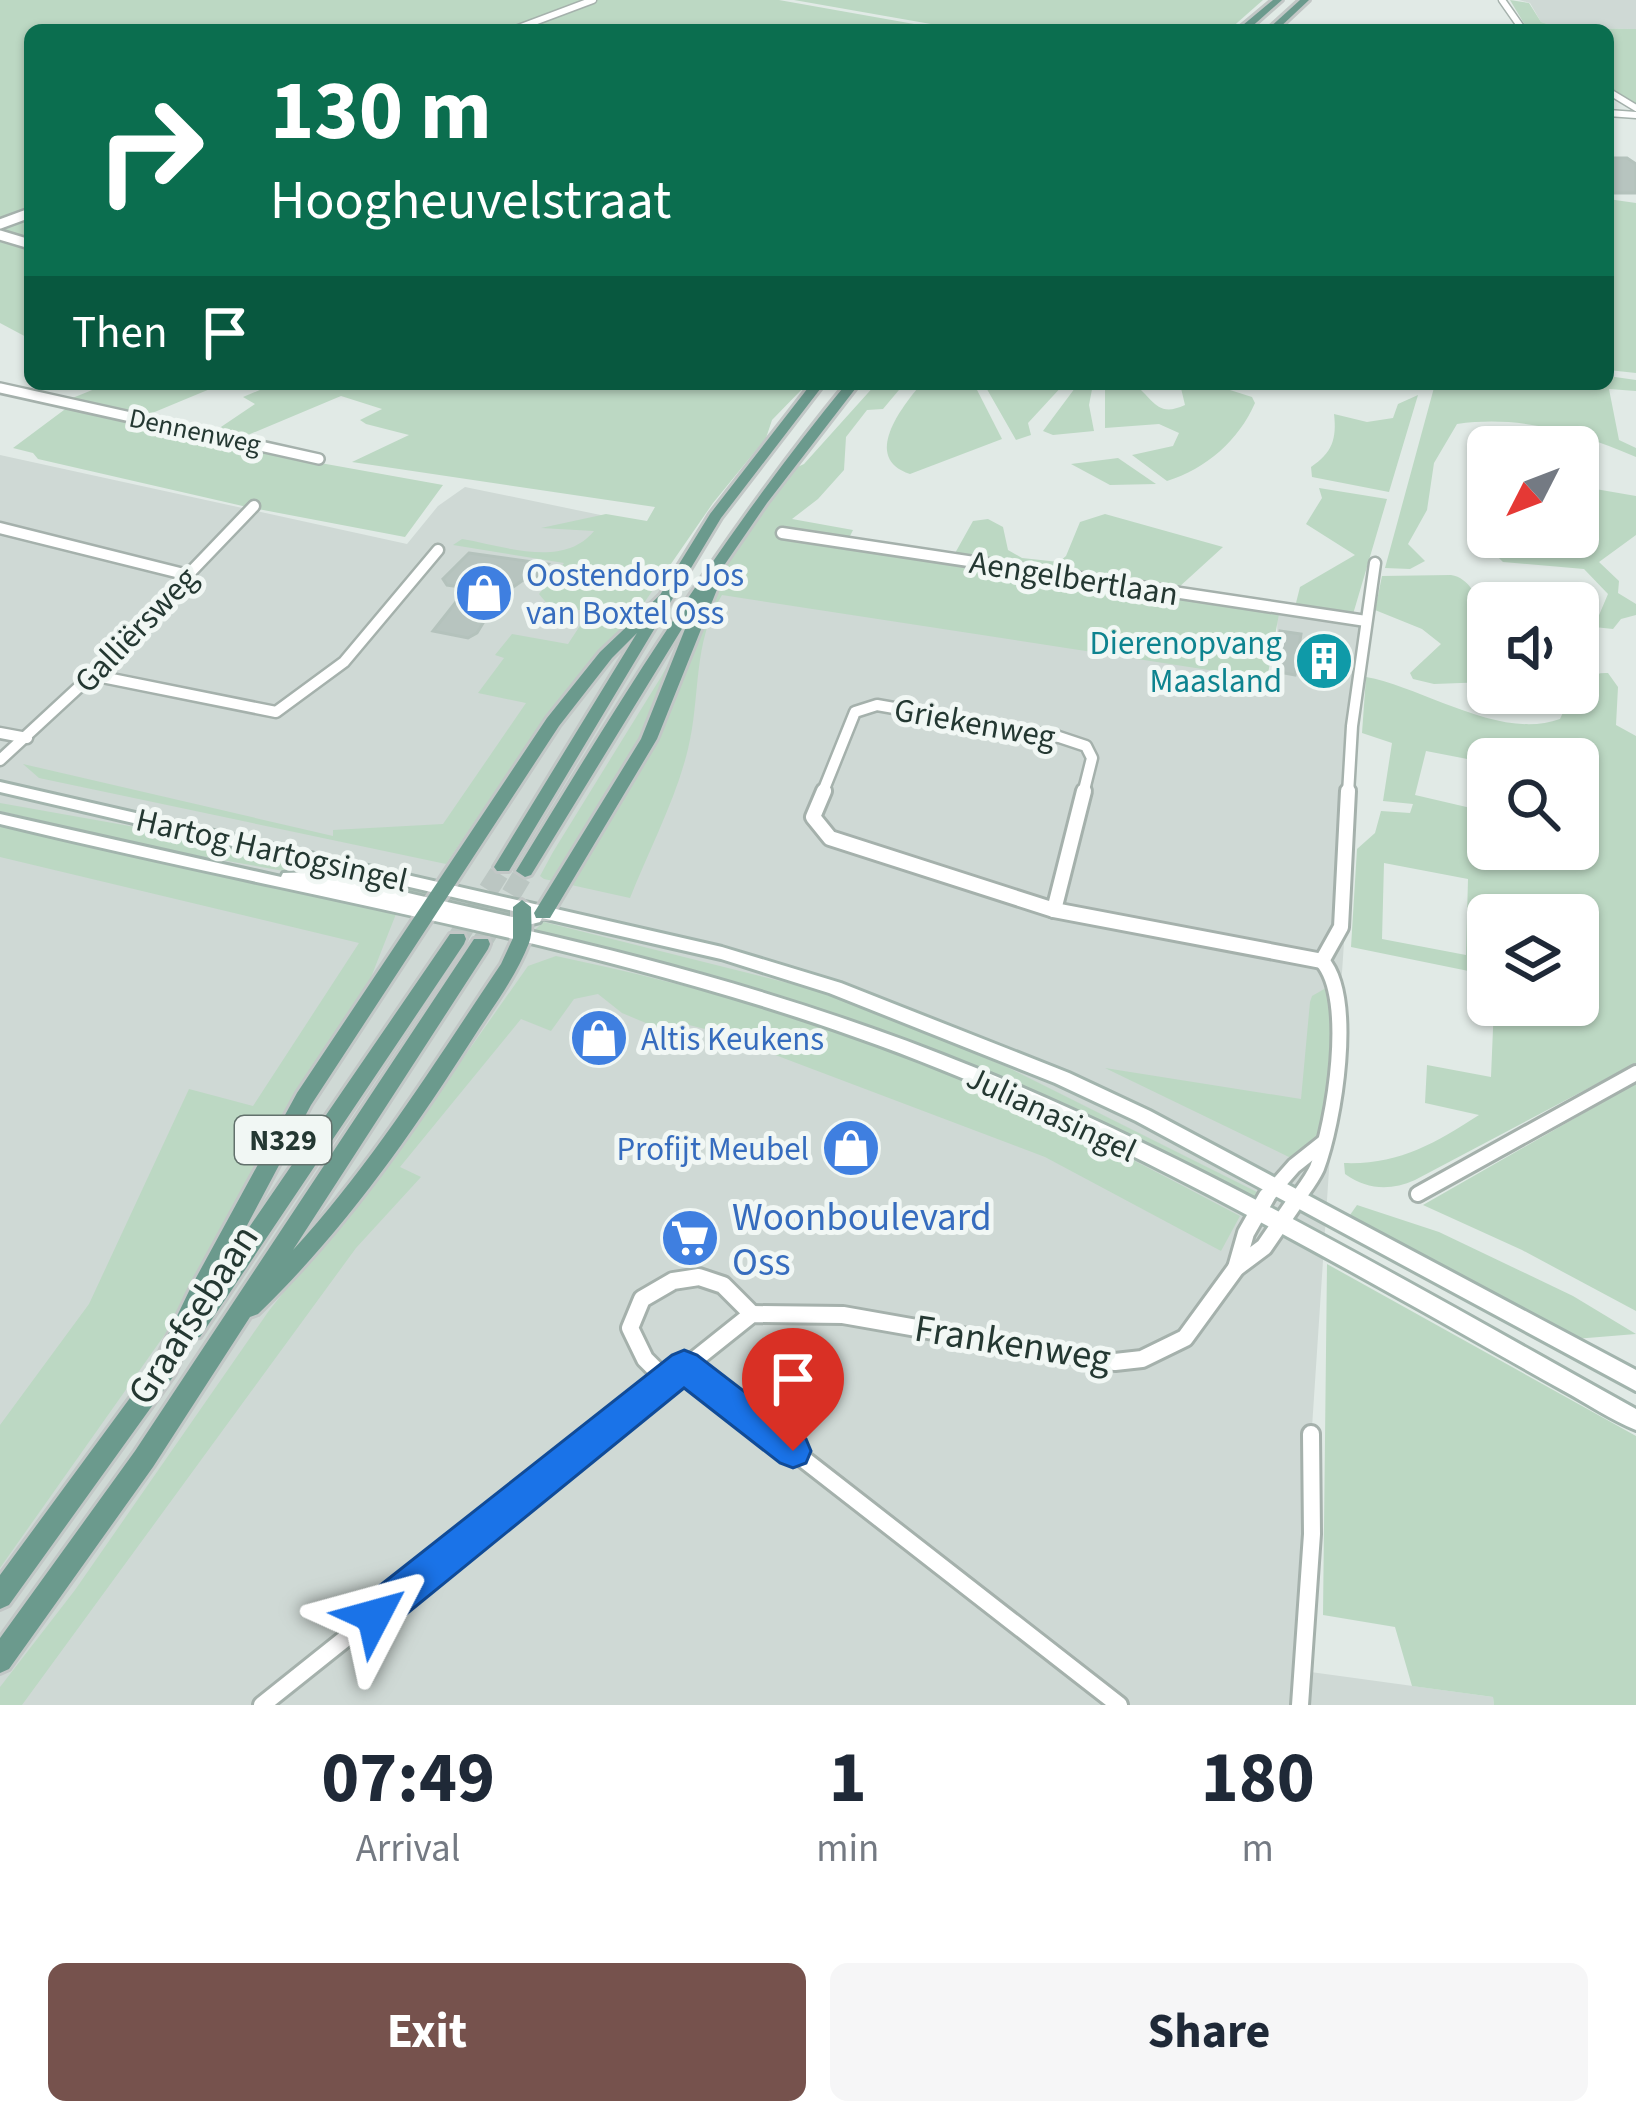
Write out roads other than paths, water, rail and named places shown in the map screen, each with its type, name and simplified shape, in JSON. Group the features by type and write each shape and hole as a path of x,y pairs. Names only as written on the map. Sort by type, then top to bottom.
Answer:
{"main road":[{"path":"1249,24 1278,0"},
{"path":"1279,24 1305,0"},
{"name":"N329","path":"502,867 662,599 745,475 813,390"},
{"name":"N329","path":"525,872 666,636 780,470 848,390"},
{"name":"N329","path":"233,1322 286,1276 403,1126 528,920 649,739 722,554"},
{"name":"N329","path":"161,1375 304,1099 553,722 606,655 662,599"},
{"name":"Hartog Hartogsingel","path":"0,787 434,903"},
{"name":"Hartog Hartogsingel","path":"0,819 247,874 528,920"},
{"name":"Julianasingel","path":"434,903 722,953 913,1017 1143,1116 1636,1381"},
{"name":"Julianasingel","path":"528,920 868,1034 1060,1113 1270,1218 1636,1420"},
{"name":"Graafsebaan","path":"0,1596 161,1375 457,939"},
{"name":"Graafsebaan","path":"0,1660 144,1459 481,944"}],"street":[{"path":"529,24 593,0"},
{"name":"Dennenweg","path":"0,388 319,459"},
{"name":"Galliërsweg","path":"0,760 92,675 254,506"},
{"path":"0,528 188,575"},
{"name":"Aengelbertlaan","path":"782,532 1366,622"},
{"path":"92,675 276,712 300,701 399,604 438,550"},
{"path":"1270,1218 1286,1195 1315,1173 1331,1122 1340,997 1333,973 1322,961 1341,927 1352,726 1375,563"},
{"name":"Griekenweg","path":"1054,910 1092,758 1086,746 1059,737 878,705 855,712 813,818 830,838 1054,910 1322,961"},
{"path":"0,733 27,738"},
{"name":"Galliërsweg","path":"0,772 13,751"},
{"path":"1418,1194 1636,1073"},
{"path":"1270,1218 1286,1195"},
{"name":"Frankenweg","path":"752,1314 799,1310 851,1315 1114,1362 1142,1359 1185,1338 1236,1268 1252,1259 1270,1218"},
{"path":"262,1705 752,1314 723,1285 699,1277 673,1281 642,1299 630,1328 646,1359 667,1381"},
{"path":"684,1366 1119,1705"},
{"path":"1300,1705 1312,1534 1311,1434"}],"tunnel":[{"path":"457,939 503,867"},
{"path":"481,944 525,871"}],"place":[{"name":"Oostendorp Jos van Boxtel Oss","path":"484,593"},
{"name":"Dierenopvang Maasland","path":"1324,661"},
{"name":"Altis Keukens","path":"599,1038"},
{"name":"Profijt Meubel","path":"851,1148"},
{"name":"Woonboulevard Oss","path":"690,1238"}]}
